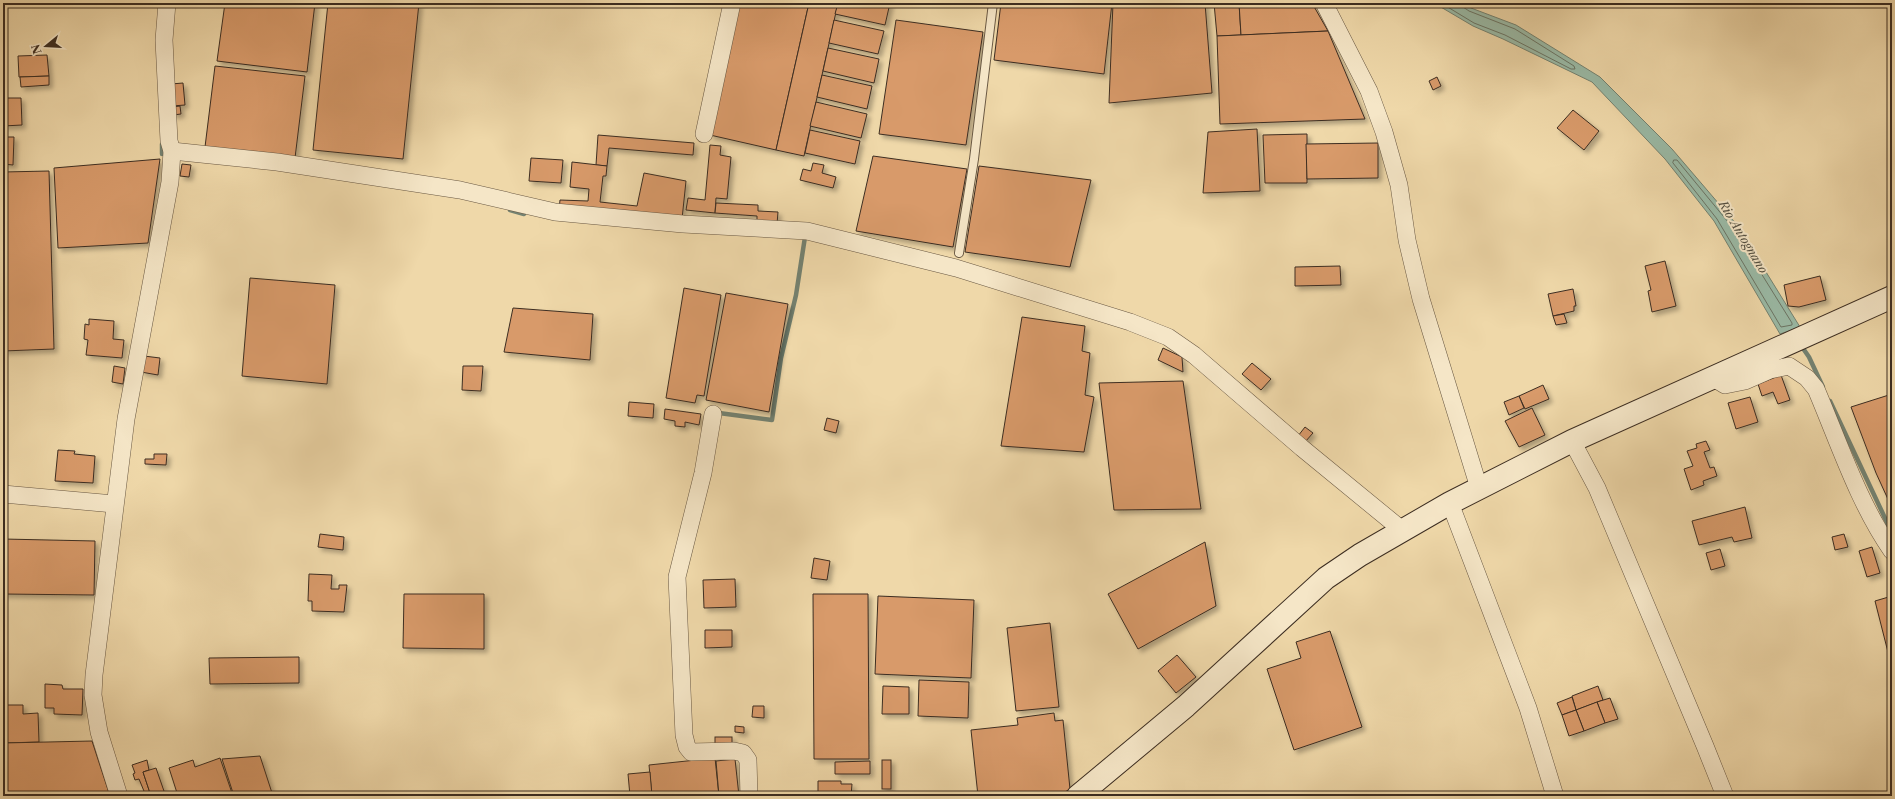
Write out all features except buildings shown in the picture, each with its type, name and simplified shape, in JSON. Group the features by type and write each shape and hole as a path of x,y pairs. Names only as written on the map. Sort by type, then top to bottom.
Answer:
{"street":[{"path":"119,796 99,732 93,695 114,504 126,419 170,182 172,151 169,141 164,40 167,3"},
{"path":"704,134 732,3"},
{"path":"1324,3 1369,91 1384,132 1399,185 1407,240 1421,299 1479,488"},
{"path":"172,151 277,162 460,190 555,212 683,224 807,230 971,273 1130,322 1168,337 1194,355 1302,448 1402,530"},
{"path":"1078,796 1186,706 1326,578 1402,530 1450,503 1572,442 1892,297"},
{"path":"1712,378 1725,385 1745,381 1770,370 1790,366 1807,378 1816,389 1864,502 1882,536 1892,551"},
{"path":"713,414 703,473 677,577 684,735 687,747 691,752 734,751 743,753 748,760 749,796"},
{"path":"1572,442 1597,488 1706,746 1725,796"},
{"path":"3,494 114,504"},
{"path":"1450,503 1528,708 1555,796"}],"lane":[{"path":"959,253 974,159 993,3"}],"water":[{"path":"1434,3 1464,3 1471,8 1516,25 1600,77 1672,149 1737,225 1800,327 1780,334 1714,221 1665,159 1592,82 1473,26"}],"waterway":[{"path":"162,144 162,154"},
{"path":"510,210 524,214"},
{"path":"719,413 772,420 781,358 796,295 805,237"},
{"name":"Rio Antognano","path":"1800,344 1809,357 1823,387"},
{"name":"Rio Antognano","path":"1830,401 1892,533"}]}
